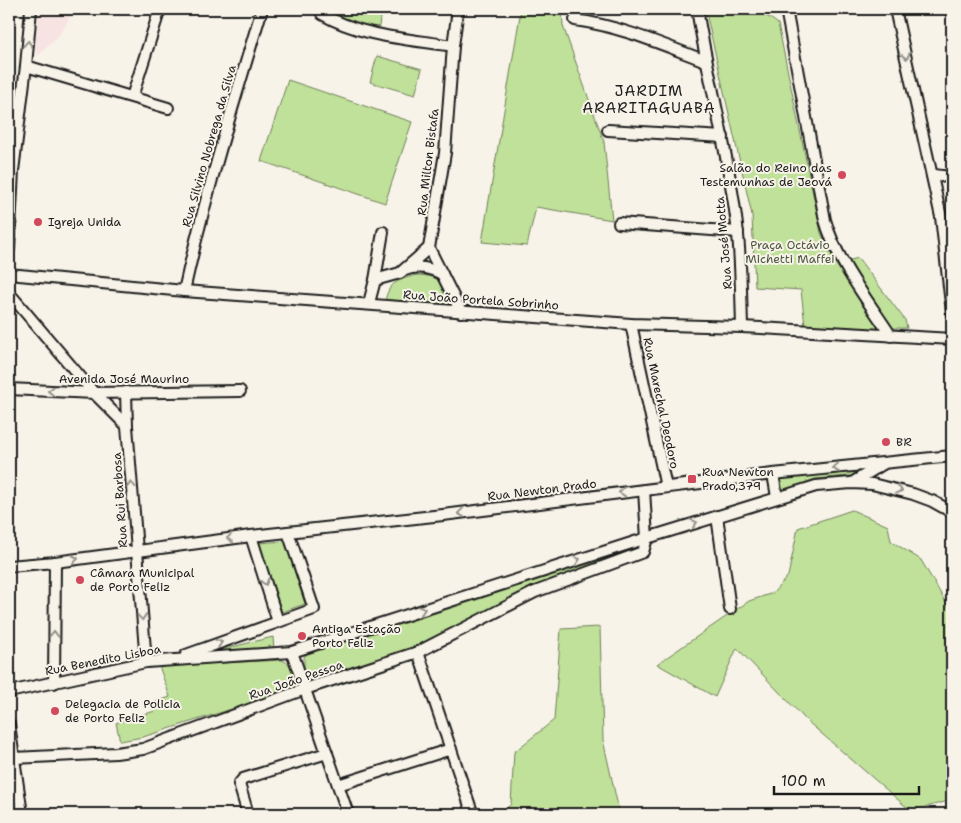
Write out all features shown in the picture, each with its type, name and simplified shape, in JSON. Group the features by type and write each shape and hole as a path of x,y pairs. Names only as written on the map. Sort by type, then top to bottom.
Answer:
{"street":[{"path":"9,249 11,171 26,66 30,9"},
{"path":"132,97 160,9"},
{"name":"Rua Silvino Nobrega da Silva","path":"184,291 216,161 262,9"},
{"path":"321,9 322,14 342,25 378,34 453,46"},
{"name":"Rua Milton Bistafa","path":"429,248 445,153 453,46 458,9"},
{"name":"Rua José Motta","path":"697,9 706,61 723,137 738,232 742,327"},
{"path":"786,9 829,236 836,252 891,336"},
{"path":"895,9 941,217 952,313"},
{"path":"575,20 596,23 621,30 706,61"},
{"path":"26,66 168,108"},
{"path":"608,130 723,137"},
{"path":"933,175 952,178"},
{"path":"619,223 738,232"},
{"path":"369,303 383,232"},
{"path":"400,273 429,248 461,312"},
{"path":"375,280 412,268 430,268 442,274"},
{"name":"Rua João Portela Sobrinho","path":"9,274 184,291 369,303 461,312 631,324 742,327 952,339"},
{"path":"9,293 94,393 127,426"},
{"name":"Rua Marechal Deodoro","path":"631,324 666,487"},
{"name":"Avenida José Maurino","path":"9,389 94,393 240,391"},
{"name":"Rua Rui Barbosa","path":"126,392 136,551 146,662"},
{"name":"Rua Newton Prado","path":"9,566 55,562 251,536 443,515 773,474 952,456"},
{"path":"851,483 864,477 884,463"},
{"path":"773,474 777,497"},
{"path":"851,483 872,484 914,494 952,512"},
{"name":"Rua Benedito Lisboa","path":"9,692 146,662 292,652 777,497 816,486 851,483"},
{"path":"644,490 647,538"},
{"path":"717,516 730,609"},
{"path":"173,660 314,609 288,532"},
{"path":"251,536 278,622"},
{"name":"Rua João Pessoa","path":"14,758 116,753 143,749 305,689 418,652 534,592 643,552 647,538"},
{"path":"54,683 55,562"},
{"path":"292,652 348,814"},
{"path":"418,652 471,809"},
{"path":"9,724 22,814"},
{"path":"338,785 451,748"},
{"path":"248,814 239,784 243,779 327,753"},
{"path":"9,803 20,801"}],"shaded area":[{"path":"39,9 75,9 59,35 38,56 35,49"}],"green space":[{"path":"333,9 381,9 379,27 359,25 346,21 336,14"},
{"path":"521,9 562,9 563,26 604,142 612,220 536,207 527,246 482,242"},
{"name":"Praça Octávio Michetti Maffei","path":"707,9 735,9 754,12 770,18 778,24 821,233 837,266 881,326 879,331 805,326 801,290 755,287 752,215 707,17"},
{"path":"377,56 422,69 415,95 370,82"},
{"path":"288,80 412,122 385,203 261,161"},
{"path":"858,258 905,320 907,328 890,328 847,261"},
{"path":"416,275 436,278 453,302 451,308 385,302 386,295 395,283"},
{"path":"867,470 859,475 815,479 782,492 780,479"},
{"path":"852,510 888,526 891,541 921,560 952,613 952,800 911,811 807,721 737,648 715,697 657,664 749,601 773,593 788,576 798,528"},
{"path":"285,541 305,604 282,612 259,543"},
{"path":"638,545 636,551 533,588 416,647 320,678 311,676 304,669 304,657 311,650"},
{"path":"600,627 603,740 619,811 618,814 501,814 511,804 514,752 554,720 561,629"},
{"path":"273,637 274,651 211,652"},
{"path":"282,660 289,664 295,673 298,684 295,689 143,737 120,741 116,723 155,711 153,703 170,697 159,666"}],"place":[{"name":"Salão do Reino das Testemunhas de Jeová","path":"842,175"},
{"name":"Igreja Unida","path":"38,222"},
{"name":"BR","path":"886,442"},
{"name":"Rua Newton Prado,379","path":"692,479"},
{"name":"Câmara Municipal de Porto Feliz","path":"80,580"},
{"name":"Antiga Estação Porto Feliz","path":"302,636"},
{"name":"Delegacia de Policia de Porto Feliz","path":"55,711"}],"district":[{"name":"JARDIM ARARITAGUABA","path":"649,100"}]}
